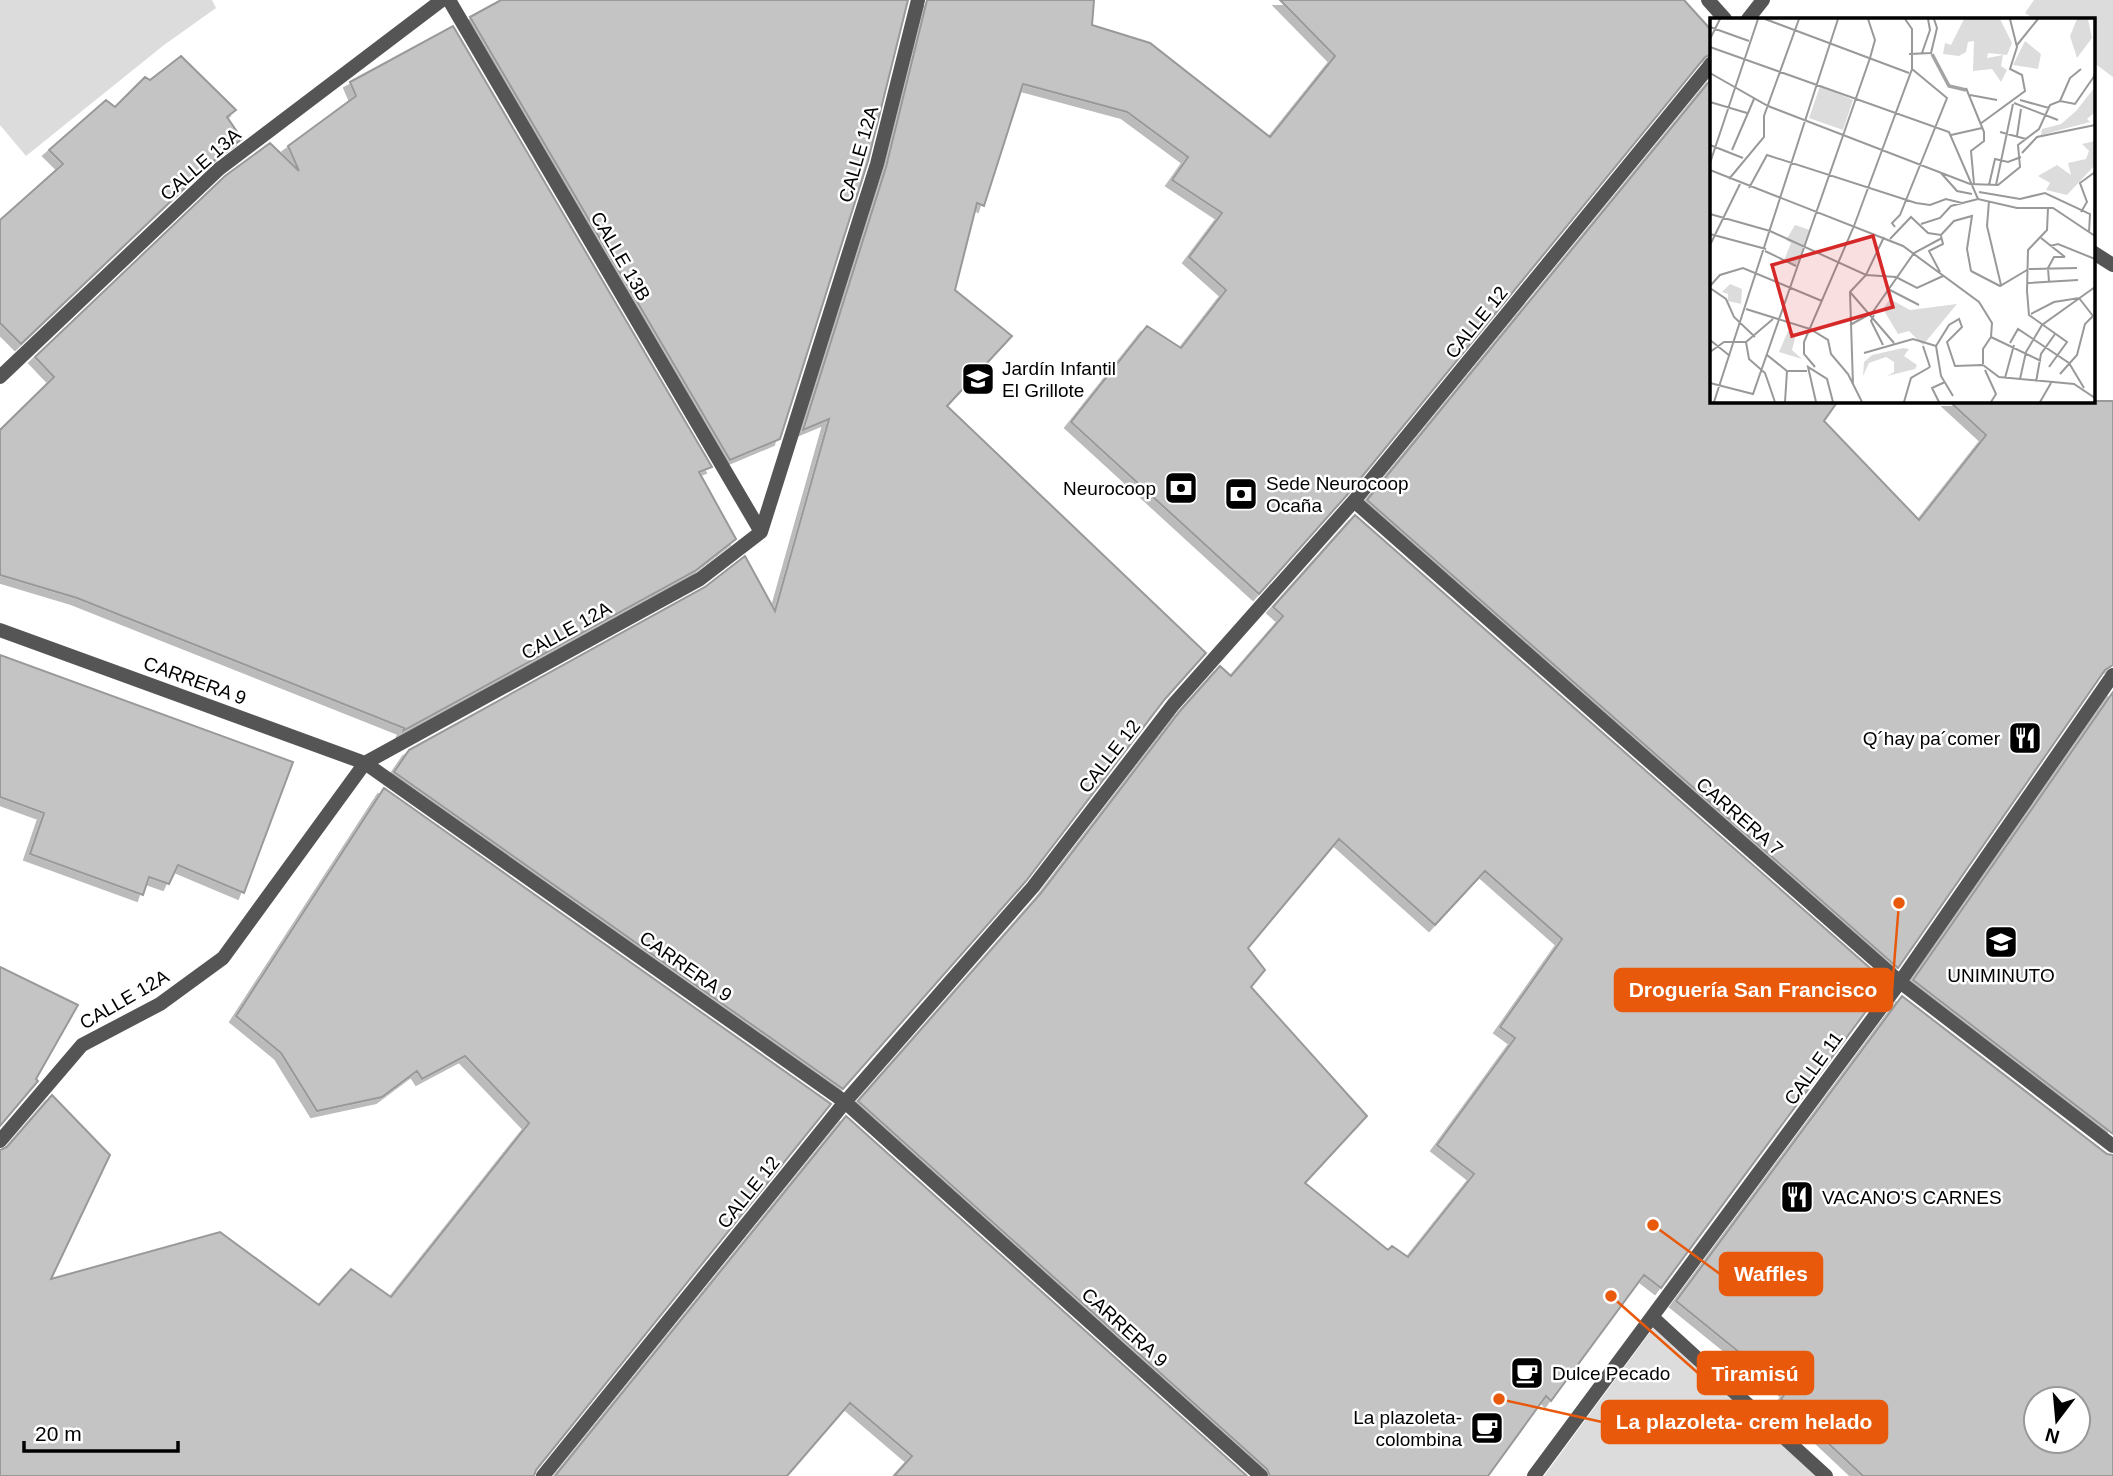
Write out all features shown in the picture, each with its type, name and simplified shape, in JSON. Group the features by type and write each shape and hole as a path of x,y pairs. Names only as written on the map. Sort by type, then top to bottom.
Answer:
{"street":[{"name":"CALLE 13A","path":"2,372 219,169 442,0"},
{"name":"CALLE 13B","path":"449,0 761,532"},
{"name":"CALLE 12A","path":"0,1141 82,1045 160,1004 223,957 365,763 700,579 761,532 877,164 918,0"},
{"path":"1708,0 1724,18"},
{"path":"1749,18 1763,0"},
{"name":"CALLE 12","path":"543,1476 845,1102 1033,887 1173,705 1354,501 1710,66"},
{"path":"2096,254 2113,265"},
{"name":"CARRERA 7","path":"1354,501 1899,982 2113,1146"},
{"name":"CARRERA 9","path":"0,630 365,763 845,1102 1261,1476"},
{"name":"CALLE 11","path":"1534,1476 1899,982 2113,675"},
{"path":"1652,1317 1826,1476"}],"shaded area":[{"path":"0,0 212,0 216,8 164,45 26,156 0,125"},
{"path":"2034,0 2113,0 2113,77 2096,64 2096,18 2032,18 2025,13"},
{"path":"1662,1316 1821,1476 1544,1476"}],"building":[{"path":"501,0 908,0 868,161 780,439 730,460 470,17"},
{"path":"927,0 1094,0 1092,25 1150,43 1270,137 1335,56 1280,0 1684,0 1710,29 1710,55 1705,57 1347,495 1259,594 1071,422 1147,326 1181,348 1226,290 1189,257 1222,213 1172,180 1188,157 1127,112 1023,84 984,206 977,203 955,290 1012,336 947,406 1206,653 1165,699 1026,881 843,1089 394,772 409,750 705,587 745,556 775,611 829,419 803,430 886,167"},
{"path":"453,26 712,467 699,472 736,539 695,571 403,731 404,728 77,598 0,575 0,430 54,377 35,357 225,176 270,143 299,171 288,146 356,96 350,82"},
{"path":"181,56 236,110 227,117 242,139 212,162 21,344 0,323 0,220 63,164 49,150 106,100 115,107 145,77 150,80"},
{"path":"1710,80 1710,402 1837,402 1824,421 1919,520 1986,435 1950,402 2113,401 2113,665 2105,670 1898,968 1367,500"},
{"path":"1355,515 1887,983 1661,1288 1644,1275 1551,1401 1546,1396 1488,1476 1270,1476 1267,1469 858,1101 1041,893 1180,711 1220,666 1231,676 1283,616 1273,607","holes":["1339,839 1435,925 1485,871 1562,939 1500,1027 1515,1038 1437,1145 1474,1174 1408,1257 1392,1246 1388,1250 1305,1183 1367,1116 1251,987 1265,970 1248,948"]},
{"path":"0,655 293,762 244,893 178,865 169,884 149,877 143,895 30,854 44,813 0,797"},
{"path":"2113,692 2113,1134 1913,980"},
{"path":"384,788 831,1104 536,1470 534,1476 0,1476 0,1150 7,1147 52,1095 110,1155 51,1279 220,1232 319,1305 351,1269 391,1297 529,1123 465,1056 422,1079 417,1071 382,1097 317,1111 281,1053 236,1016"},
{"path":"0,967 78,1005 36,1079 38,1081 0,1126"},
{"path":"1902,996 2107,1154 2113,1155 2113,1476 1863,1476 1781,1399 1787,1391 1676,1301"},
{"path":"846,1116 1247,1476 894,1476 912,1456 850,1403 787,1476 555,1476"}],"place":[{"name":"Jardín Infantil El Grillote","path":"978,379"},
{"name":"Neurocoop","path":"1181,488"},
{"name":"Sede Neurocoop Ocaña","path":"1241,494"},
{"name":"Q´hay pa´comer","path":"2025,738"},
{"name":"Droguería San Francisco","path":"1899,903"},
{"name":"UNIMINUTO","path":"2001,942"},
{"name":"VACANO'S CARNES","path":"1797,1197"},
{"name":"Waffles","path":"1653,1225"},
{"name":"Tiramisú","path":"1611,1296"},
{"name":"Dulce Pecado","path":"1527,1373"},
{"name":"La plazoleta- crem helado","path":"1499,1399"},
{"name":"La plazoleta- colombina","path":"1487,1428"}]}
